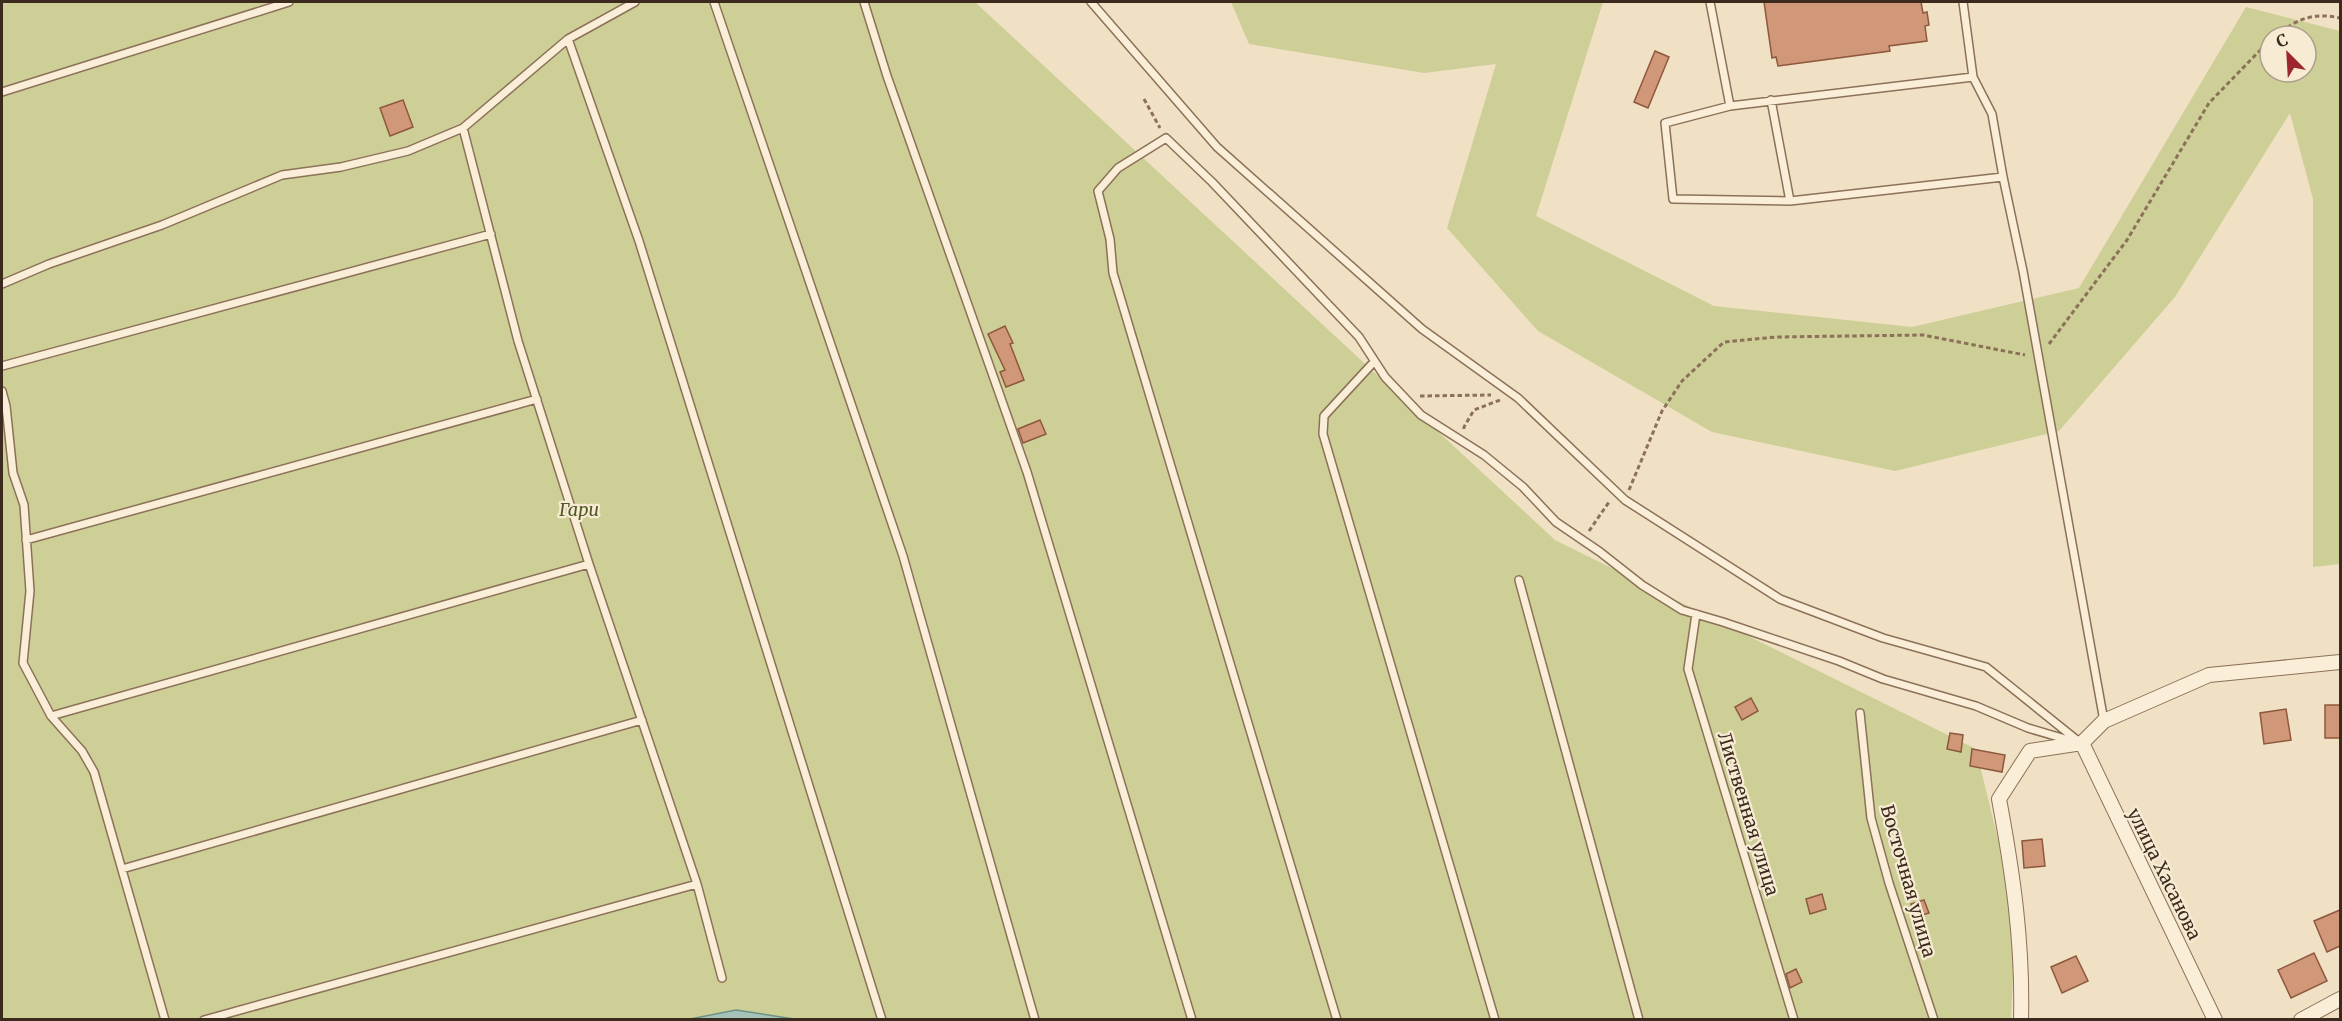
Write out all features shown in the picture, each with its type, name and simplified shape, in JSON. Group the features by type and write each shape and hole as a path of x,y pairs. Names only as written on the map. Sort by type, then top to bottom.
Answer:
{"street":[{"path":"2021,1020 2020,934 2014,876 1999,799 2030,750 2082,743 2104,722 2209,675 2340,662"},
{"name":"улица Хасанова","path":"2082,743 2215,1020"},
{"path":"2301,1020 2340,999"}],"lane":[{"path":"2,92 289,2"},
{"path":"2,284 49,264 162,225 282,175 341,167 408,151 463,128 567,39 635,2"},
{"path":"714,2 903,556 1035,1020"},
{"path":"864,2 887,76 1027,472 1192,1020"},
{"path":"1091,2 1217,147 1422,329 1513,395 1625,500 1780,598 1883,638 1986,667 2082,743"},
{"path":"1710,2 1730,106"},
{"path":"1963,2 1973,76 1992,114 2039,357 2104,722"},
{"path":"567,39 639,241 882,1020"},
{"path":"1973,76 1730,106 1665,123 1673,199 1790,201 2003,177"},
{"path":"1771,100 1790,201"},
{"path":"463,128 518,341 589,564 697,884 722,978"},
{"path":"1337,1020 1113,273 1110,239 1098,191 1118,168 1166,138 1212,183 1359,338 1385,377 1421,415 1471,447 1523,487 1556,522 1642,585 1682,610 1839,661 1883,679 1976,706 2028,728 2082,743"},
{"path":"2,366 490,234"},
{"path":"1371,365 1324,416 1323,434 1495,1020"},
{"path":"2,391 6,406 13,473 24,506 30,591 23,663 51,716 82,751 94,772 165,1020"},
{"path":"26,540 537,399"},
{"path":"51,716 589,564"},
{"path":"1519,580 1639,1020"},
{"name":"Лиственная улица","path":"1696,614 1689,669 1794,1020"},
{"name":"Восточная улица","path":"1860,713 1871,818 1889,883 1934,1020"},
{"path":"122,869 642,720"},
{"path":"204,1020 697,884"}],"path":[{"path":"2293,24 2299,20 2324,14 2340,18"},
{"path":"1625,500 1662,411 1682,381 1724,342 1776,337 1923,335 2039,357 2127,240 2209,103 2258,52"},
{"path":"1144,99 1166,138"},
{"path":"1403,396 1513,395"},
{"path":"1471,447 1464,427 1474,410 1513,395"},
{"path":"1583,540 1617,492"}],"green space":[{"name":"Гари","path":"2,2 975,2 1555,540 1976,749 2016,914 2011,1019 2,1020"},
{"path":"1231,2 1603,2 1536,216 1714,306 1912,327 2079,288 2246,7 2313,24 2258,24 2258,84 2318,84 2318,25 2340,31 2340,564 2313,567 2313,199 2290,113 2175,297 2059,431 1895,471 1712,432 1538,331 1447,228 1496,64 1424,73 1249,44"}],"water":[{"path":"736,1010 794,1019 690,1019"}],"building":[{"path":"1764,2 1921,2 1923,13 1927,12 1929,25 1925,26 1927,41 1889,46 1890,51 1778,66 1776,57 1772,58"},
{"path":"1655,51 1669,57 1648,108 1634,102"},
{"path":"403,100 413,127 390,136 380,108"},
{"path":"1005,326 1013,343 1010,344 1024,380 1006,387 1000,372 1005,370 988,334"},
{"path":"1040,420 1046,434 1023,443 1018,429"},
{"path":"1751,698 1758,711 1742,720 1735,707"},
{"path":"2325,705 2340,705 2340,738 2325,738"},
{"path":"2286,709 2291,740 2264,744 2260,713"},
{"path":"1950,733 1963,735 1961,752 1947,749"},
{"path":"1972,749 2005,755 2002,772 1970,766"},
{"path":"2042,839 2045,866 2024,868 2022,841"},
{"path":"1822,894 1826,909 1810,914 1806,899"},
{"path":"1924,900 1929,913 1915,917 1911,904"},
{"path":"2340,910 2340,946 2327,952 2314,921"},
{"path":"2314,953 2327,981 2291,998 2278,970"},
{"path":"2076,956 2088,981 2062,993 2051,967"},
{"path":"1796,969 1802,982 1790,988 1786,974"}]}
